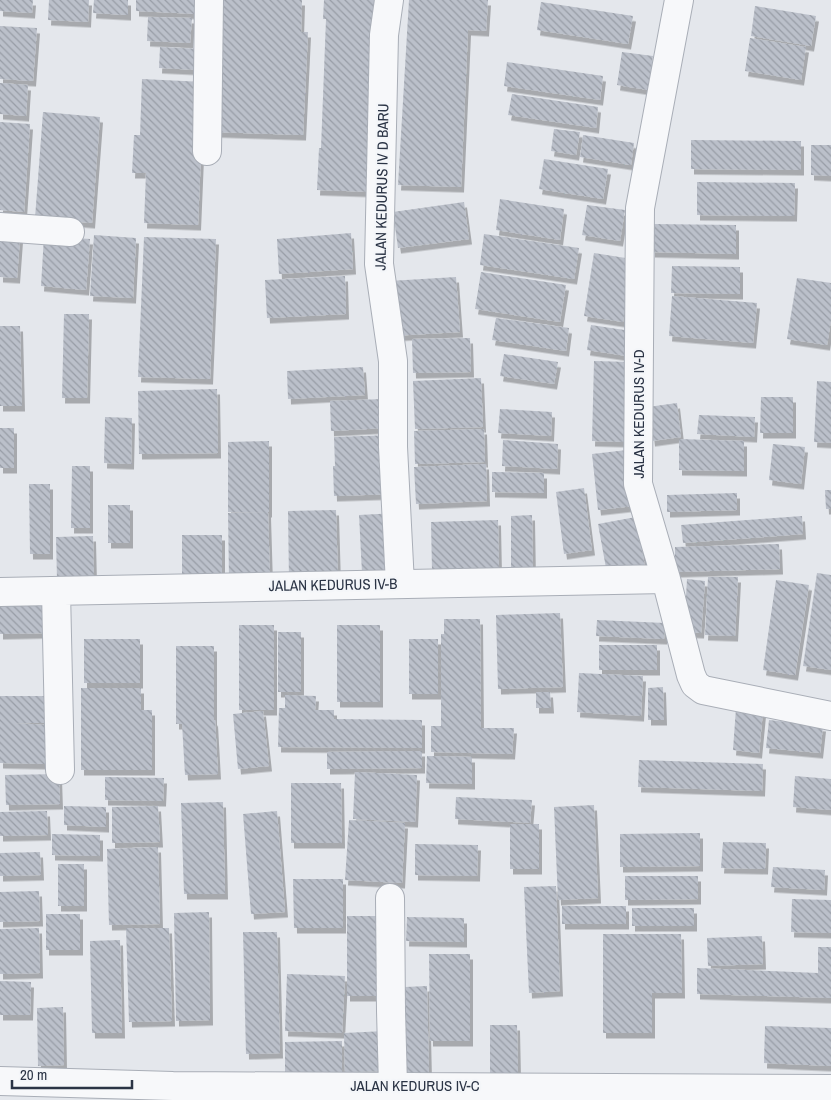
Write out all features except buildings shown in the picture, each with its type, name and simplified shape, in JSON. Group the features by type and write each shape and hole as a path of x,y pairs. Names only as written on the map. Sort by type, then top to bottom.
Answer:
{"street":[{"path":"207,152 209,0"},
{"name":"JALAN KEDURUS IV D BARU","path":"389,0 384,35 379,264 393,362 393,446 400,584"},
{"name":"JALAN KEDURUS IV-D","path":"680,0 640,208 638,484 691,675 696,684 703,690 831,716"},
{"path":"0,227 70,232"},
{"name":"JALAN KEDURUS IV-B","path":"0,592 666,580"},
{"path":"56,591 60,770"},
{"path":"390,898 393,1086"},
{"name":"JALAN KEDURUS IV-C","path":"0,1081 173,1086 234,1093 393,1086 831,1089"}]}
